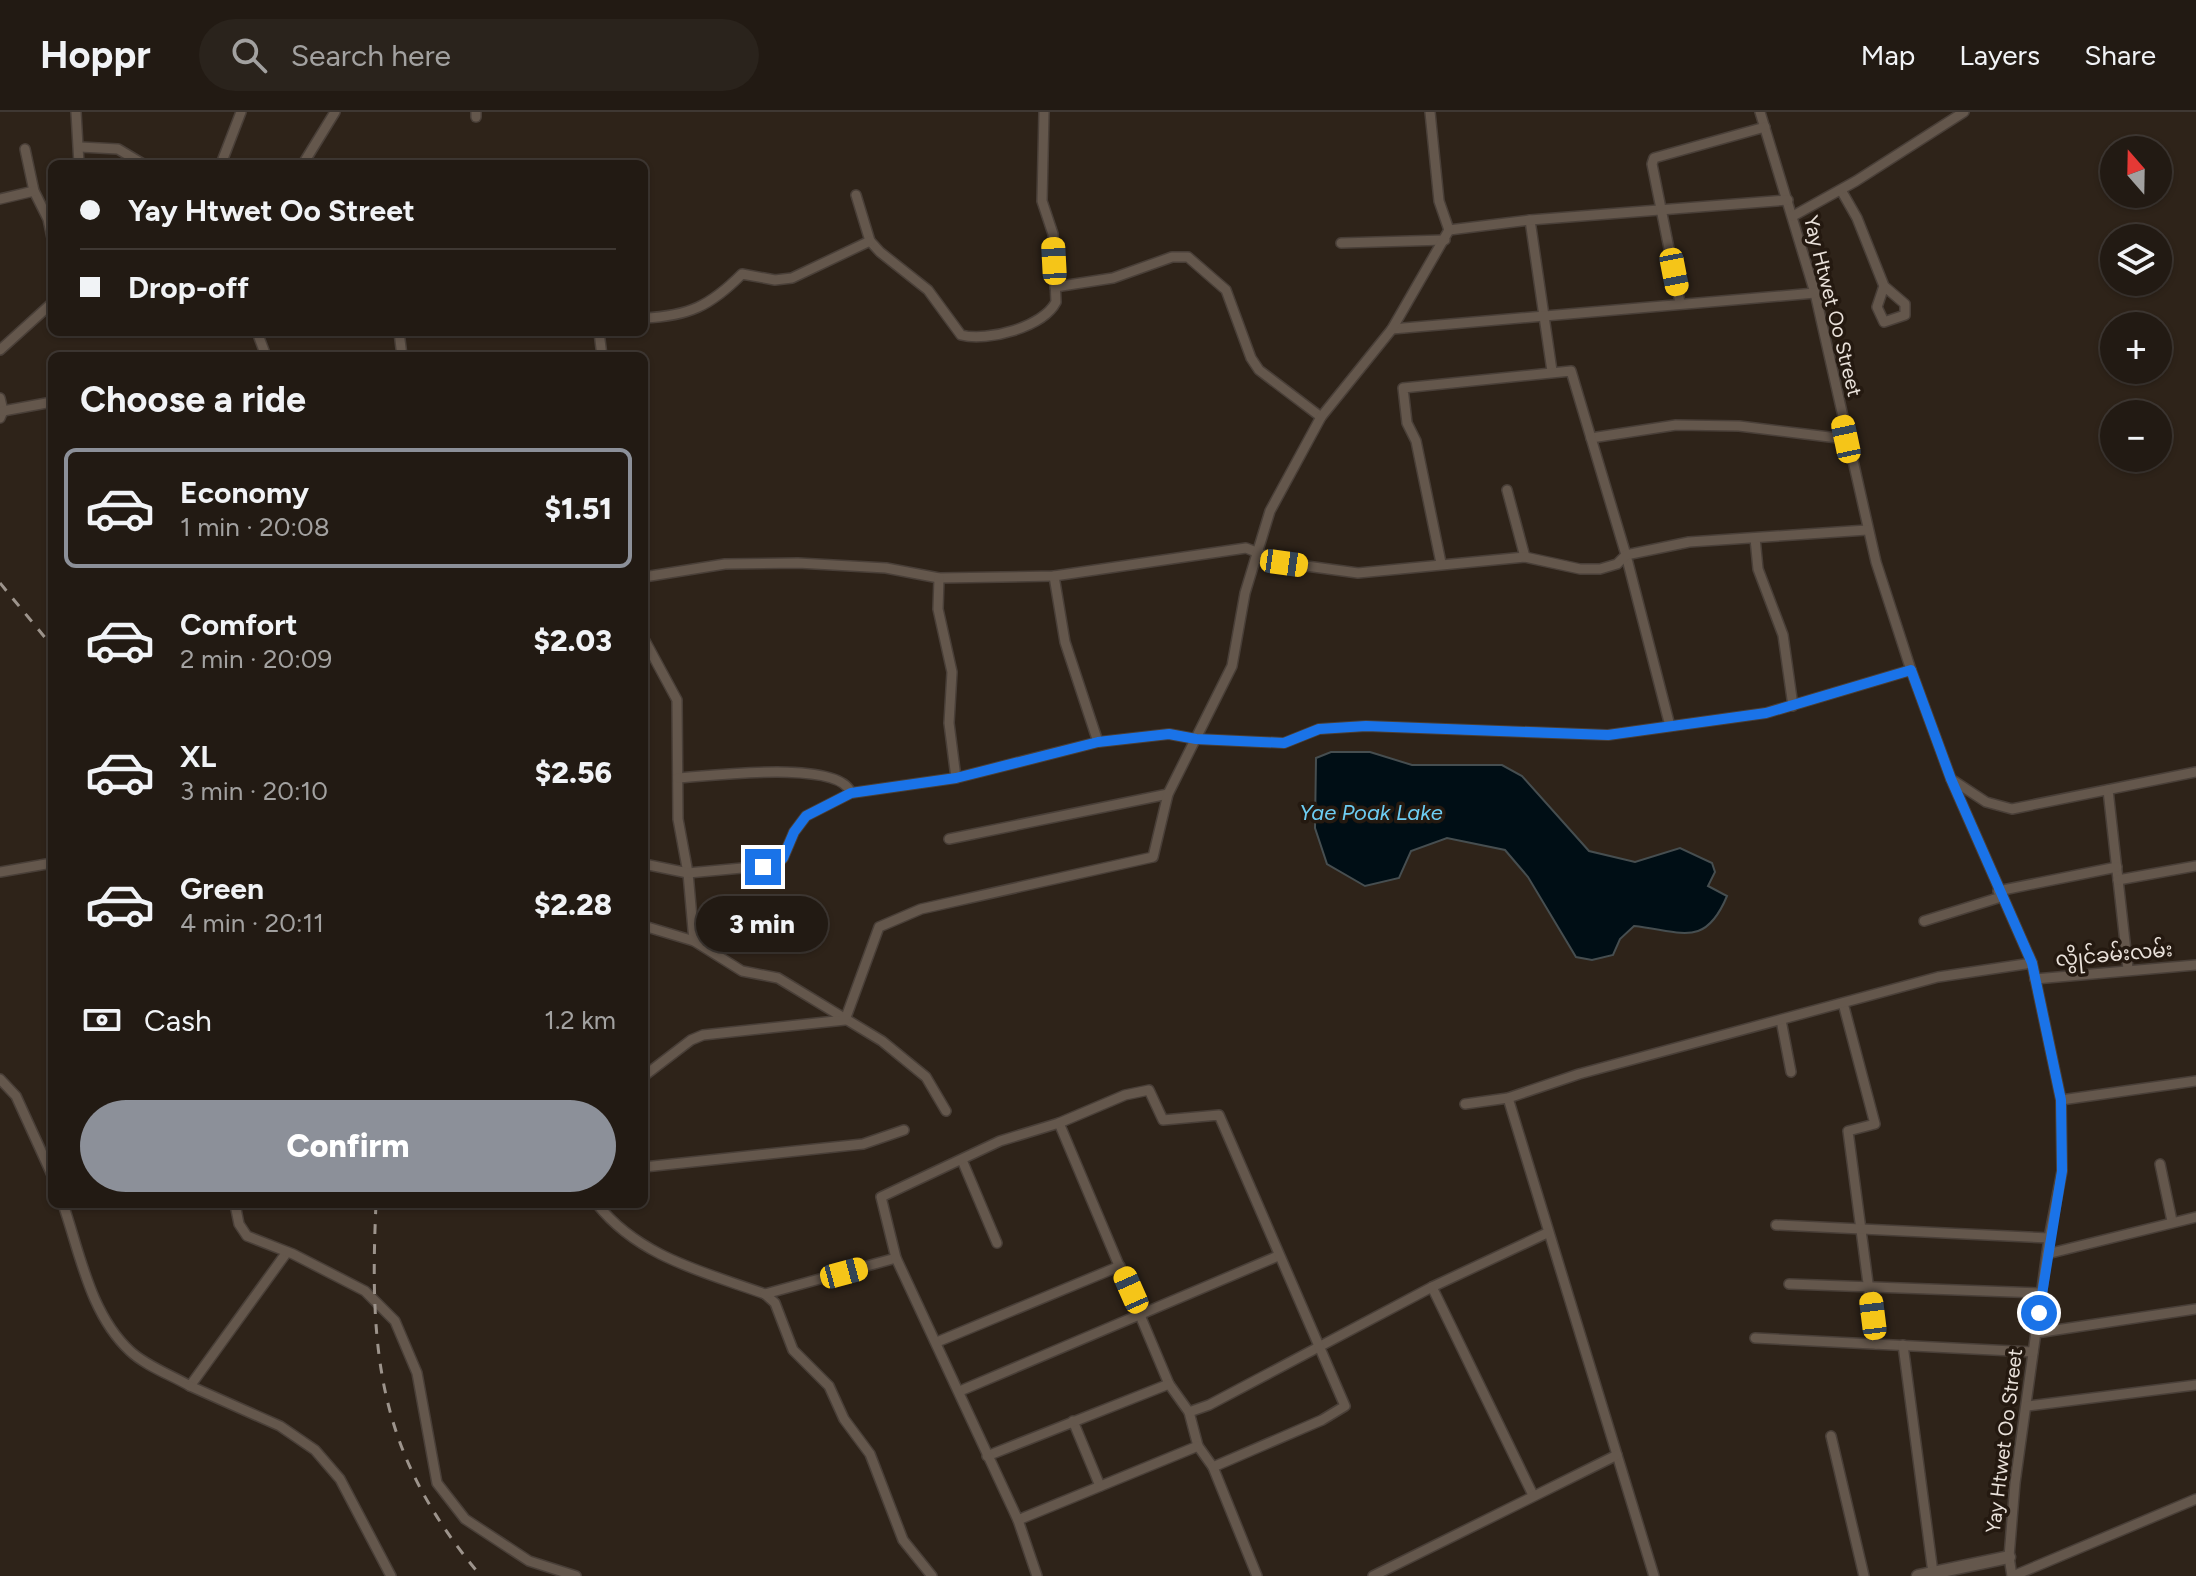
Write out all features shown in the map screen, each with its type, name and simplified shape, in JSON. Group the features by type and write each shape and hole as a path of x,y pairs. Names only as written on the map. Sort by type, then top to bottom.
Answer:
{"street":[{"path":"76,112 79,160"},
{"path":"223,160 241,112"},
{"path":"305,160 335,112"},
{"path":"856,195 870,241 928,290 961,335 970,338 1001,332 1043,318 1056,302 1053,234 1042,201 1044,112"},
{"path":"845,1020 879,927 886,922 921,909 1148,860 1155,854 1168,794 1232,666 1245,593 1270,511 1321,417 1392,329 1447,235 1439,201 1430,112"},
{"name":"Yay Htwet Oo Street","path":"1760,112 1815,293 1867,530 1911,670 1951,779 1999,894 2032,963 2061,1100 2062,1171 2049,1238 2015,1483 2009,1557 2012,1576"},
{"path":"1793,216 1841,190 1964,112"},
{"path":"1680,303 1652,164 1654,158 1661,153 1765,127"},
{"path":"80,147 118,149 136,160"},
{"path":"25,149 34,191 48,219"},
{"path":"1841,190 1884,286"},
{"path":"0,199 34,191"},
{"path":"1341,243 1447,235 1530,220 1788,200"},
{"path":"1530,220 1552,371"},
{"path":"648,318 678,317 697,310 742,274 775,280 792,278 870,241"},
{"path":"1055,287 1113,278 1172,257 1188,257 1226,290 1251,358 1259,370 1321,417"},
{"path":"1392,329 1815,293"},
{"path":"0,350 48,307"},
{"path":"1441,563 1416,441 1407,423 1403,388 1566,369 1574,375 1626,555 1670,726"},
{"path":"0,398 2,415 48,403"},
{"path":"1591,438 1676,425 1739,426 1846,439"},
{"path":"1507,490 1525,557"},
{"path":"648,576 725,564 798,563 886,568 939,578 1054,576 1246,548 1284,563 1358,573 1525,557 1580,569 1600,569 1617,564 1626,555 1689,542 1867,530"},
{"path":"1755,538 1758,569 1783,635 1793,706"},
{"path":"1054,576 1065,642 1098,742"},
{"path":"939,578 938,609 952,672 949,723 956,778"},
{"path":"648,646 677,700 678,819 688,873 694,941"},
{"path":"648,865 688,873 776,865 806,816 851,793 956,778 1098,742 1169,734 1196,739 1284,743 1319,729 1366,726 1608,735 1793,706 1911,670"},
{"path":"1951,779 1986,802 2012,809 2196,772"},
{"path":"678,778 809,773 836,777 844,781 851,793"},
{"path":"2108,790 2128,969"},
{"path":"949,839 1168,794"},
{"path":"0,872 48,864"},
{"path":"2118,880 2196,866"},
{"path":"1924,921 1999,894 2117,867"},
{"path":"648,927 694,941 742,971 778,978 882,1041 926,1077 946,1111"},
{"path":"1465,1104 1508,1098 1579,1074 1938,977 2032,963"},
{"name":"လွိုင်ခမ်းလမ်း","path":"2035,979 2196,965"},
{"path":"1843,1003 1875,1124 1848,1131 1876,1344"},
{"path":"648,1073 691,1040 703,1035 845,1020"},
{"path":"1781,1020 1791,1072"},
{"path":"0,1079 16,1096 48,1166"},
{"path":"2061,1100 2196,1081"},
{"path":"1037,1576 1018,1520 896,1258 881,1197 1000,1141 1059,1123 1125,1095 1149,1090 1163,1120 1219,1115 1278,1256 1343,1394 1345,1406 1213,1467"},
{"path":"1508,1098 1654,1576"},
{"path":"1059,1123 1169,1384 1189,1412 1198,1446 1213,1467 1257,1576"},
{"path":"648,1167 863,1144 904,1130"},
{"path":"962,1160 997,1243"},
{"path":"2160,1164 2172,1221"},
{"path":"64,1208 96,1300 109,1326 131,1352 190,1386 280,1426 315,1450 340,1479 391,1576"},
{"path":"236,1208 239,1224 247,1236 365,1291 395,1321 413,1362 437,1483 465,1519 529,1561 576,1576"},
{"path":"601,1208 631,1237 665,1259 765,1294 775,1303 793,1350 829,1386 844,1419 863,1442 903,1540 932,1576"},
{"path":"2047,1254 2196,1217"},
{"path":"1776,1225 2049,1238"},
{"path":"1189,1412 1432,1287 1547,1233"},
{"path":"190,1386 287,1252"},
{"path":"960,1391 1278,1256"},
{"path":"765,1294 896,1258"},
{"path":"937,1342 1120,1266"},
{"path":"1789,1284 2041,1293"},
{"path":"1432,1287 1533,1495"},
{"path":"2036,1333 2196,1309"},
{"path":"1755,1338 2033,1352"},
{"path":"1903,1345 1933,1573"},
{"path":"987,1456 1169,1384"},
{"path":"2028,1406 2196,1385"},
{"path":"1073,1421 1100,1486"},
{"path":"1831,1436 1864,1576"},
{"path":"1018,1520 1198,1446"},
{"path":"1373,1576 1617,1455"},
{"path":"2012,1576 2196,1499"},
{"path":"1918,1576 2009,1557"}],"water":[{"name":"Yae Poak Lake","path":"1331,752 1370,752 1412,765 1502,765 1522,776 1589,851 1635,862 1680,848 1712,863 1715,872 1708,886 1727,896 1719,913 1700,930 1678,933 1634,926 1620,939 1613,955 1592,960 1576,957 1528,877 1505,850 1447,838 1411,851 1399,878 1365,886 1327,864 1315,828 1316,758"}],"railway":[{"path":"0,583 48,641"},
{"path":"376,1208 375,1309 379,1357 388,1402 401,1446 421,1489 447,1532 481,1576"}],"route":[{"path":"763,867 776,865 783,858 794,832 806,816 851,793 956,778 1098,742 1169,734 1196,739 1284,743 1319,729 1366,726 1608,735 1766,713 1911,670 1951,779 2032,963 2061,1100 2062,1171 2039,1313"}]}
